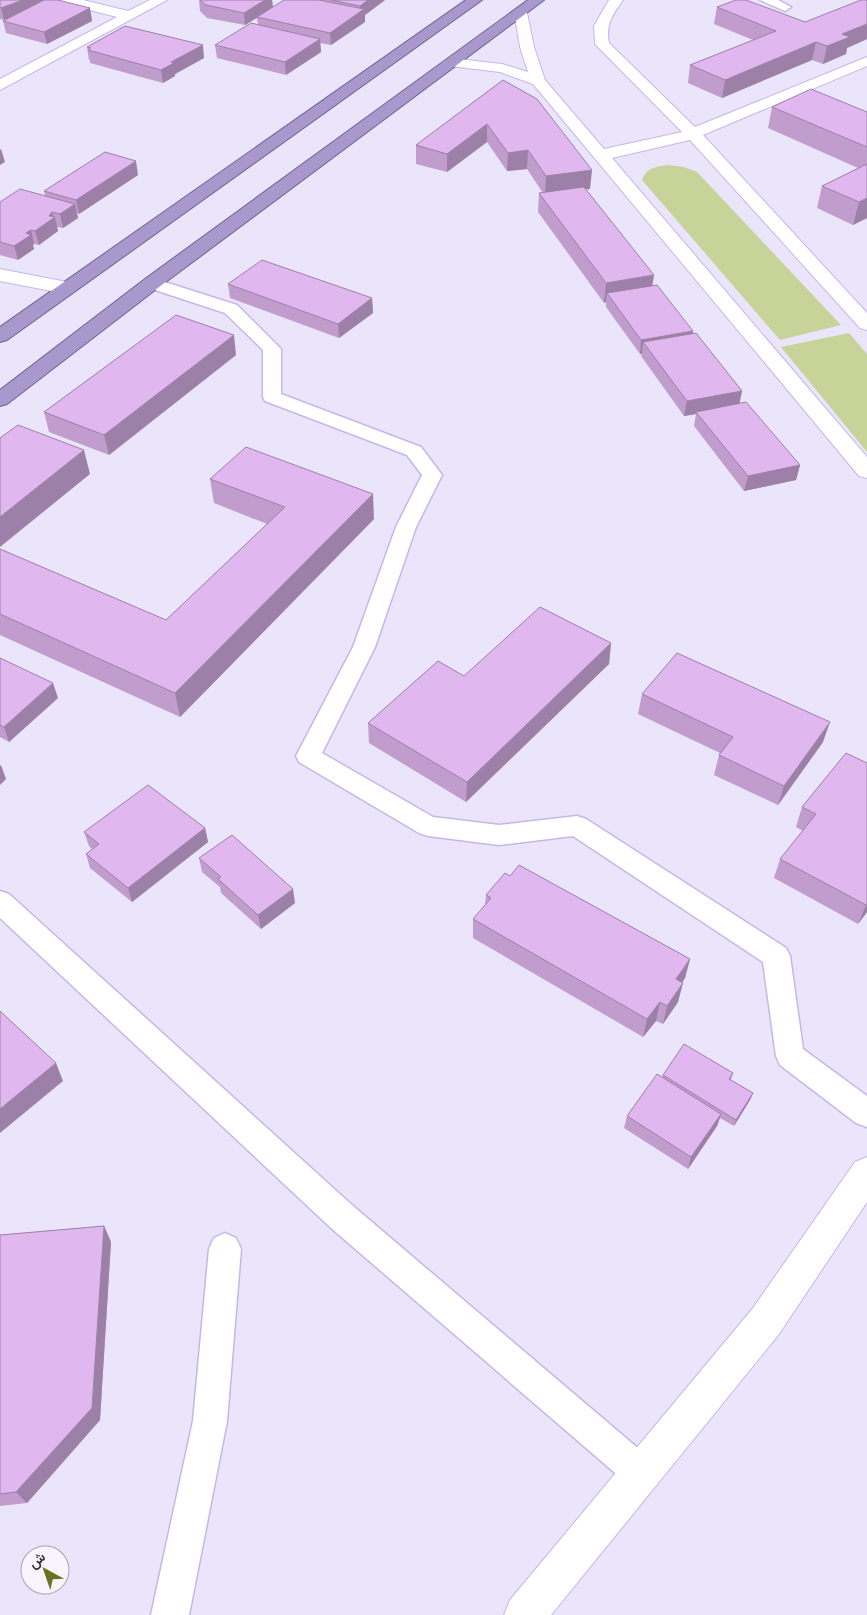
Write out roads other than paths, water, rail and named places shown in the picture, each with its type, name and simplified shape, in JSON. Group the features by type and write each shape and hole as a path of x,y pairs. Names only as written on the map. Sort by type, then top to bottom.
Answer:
{"highway":[{"path":"0,336 474,0"},
{"path":"0,400 152,283 450,62 537,0"}],"street":[{"path":"67,0 130,16"},
{"path":"0,85 160,0"},
{"path":"616,0 605,14 600,25 599,35 602,44 693,134 867,324"},
{"path":"521,11 527,47 538,81 867,471"},
{"path":"602,155 693,134 867,61"},
{"path":"450,62 502,68 538,81"},
{"path":"0,275 67,288"},
{"path":"525,1615 766,1322 867,1173"}],"lane":[{"path":"766,0 785,7"},
{"path":"152,283 232,309 272,349 272,397 414,451 432,475 406,527 364,648 308,756 428,826 499,835 577,826 776,956 790,1056 867,1113"},
{"path":"0,902 342,1216 641,1473"},
{"path":"170,1615 210,1421 225,1249"}]}
